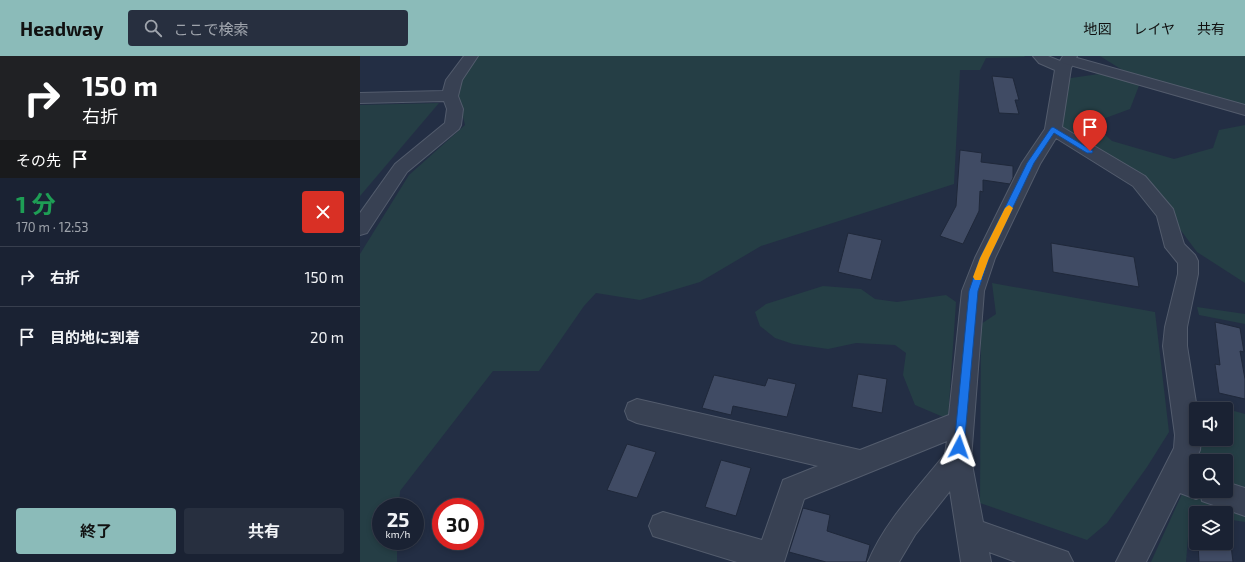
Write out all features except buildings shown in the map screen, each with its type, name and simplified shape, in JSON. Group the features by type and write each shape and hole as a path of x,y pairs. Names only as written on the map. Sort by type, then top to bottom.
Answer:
{"street":[{"path":"360,228 401,168 453,124 455,109 450,96 454,80 471,56"},
{"path":"1040,56 1044,60 1067,61 1245,110"},
{"path":"976,562 958,459 973,291 985,258 1031,163 1053,129 1067,61"},
{"path":"360,98 450,96"},
{"path":"1053,129 1138,181 1166,214 1175,247 1188,260 1188,274 1176,326 1175,346 1188,436 1185,481 1131,562"},
{"path":"637,411 859,463"},
{"path":"663,526 769,560 792,490 961,423"},
{"path":"883,562 905,525 958,459"},
{"path":"1233,498 1245,502"},
{"path":"971,532 1058,562"}],"green space":[{"path":"477,56 1025,57 986,58 980,70 960,70 954,184 761,246 700,282 640,300 596,293 584,306 539,371 493,371 400,491 400,498 372,498 372,550 397,550 397,562 360,562 360,254 409,175 465,125 458,96 460,83"},
{"path":"1100,56 1245,56 1245,110 1124,71"},
{"path":"1099,74 1140,83 1130,109 1092,123 1112,141 1174,159 1213,148 1219,130 1245,125 1245,283 1197,252 1144,181 1057,129 1064,79"},
{"path":"439,103 360,196 360,105"},
{"path":"992,283 1155,312 1169,432 1147,467 1107,523 1087,540 980,503 981,324 996,314"},
{"path":"823,286 861,289 875,299 897,302 946,295 956,302 948,419 915,405 903,375 906,353 895,345 856,343 828,349 793,344 775,338 760,326 755,312 766,304"},
{"path":"1197,307 1245,314 1245,324 1199,315"},
{"path":"1233,411 1245,414 1245,522 1233,520 1233,506 1189,506 1186,562 1151,562 1189,478 1189,498 1233,498 1233,454 1196,454 1195,446 1233,446"}],"slow traffic":[{"path":"978,277 985,258 1009,208"}],"route":[{"path":"959,447 973,291 985,258 1031,163 1053,129 1090,151"}]}
